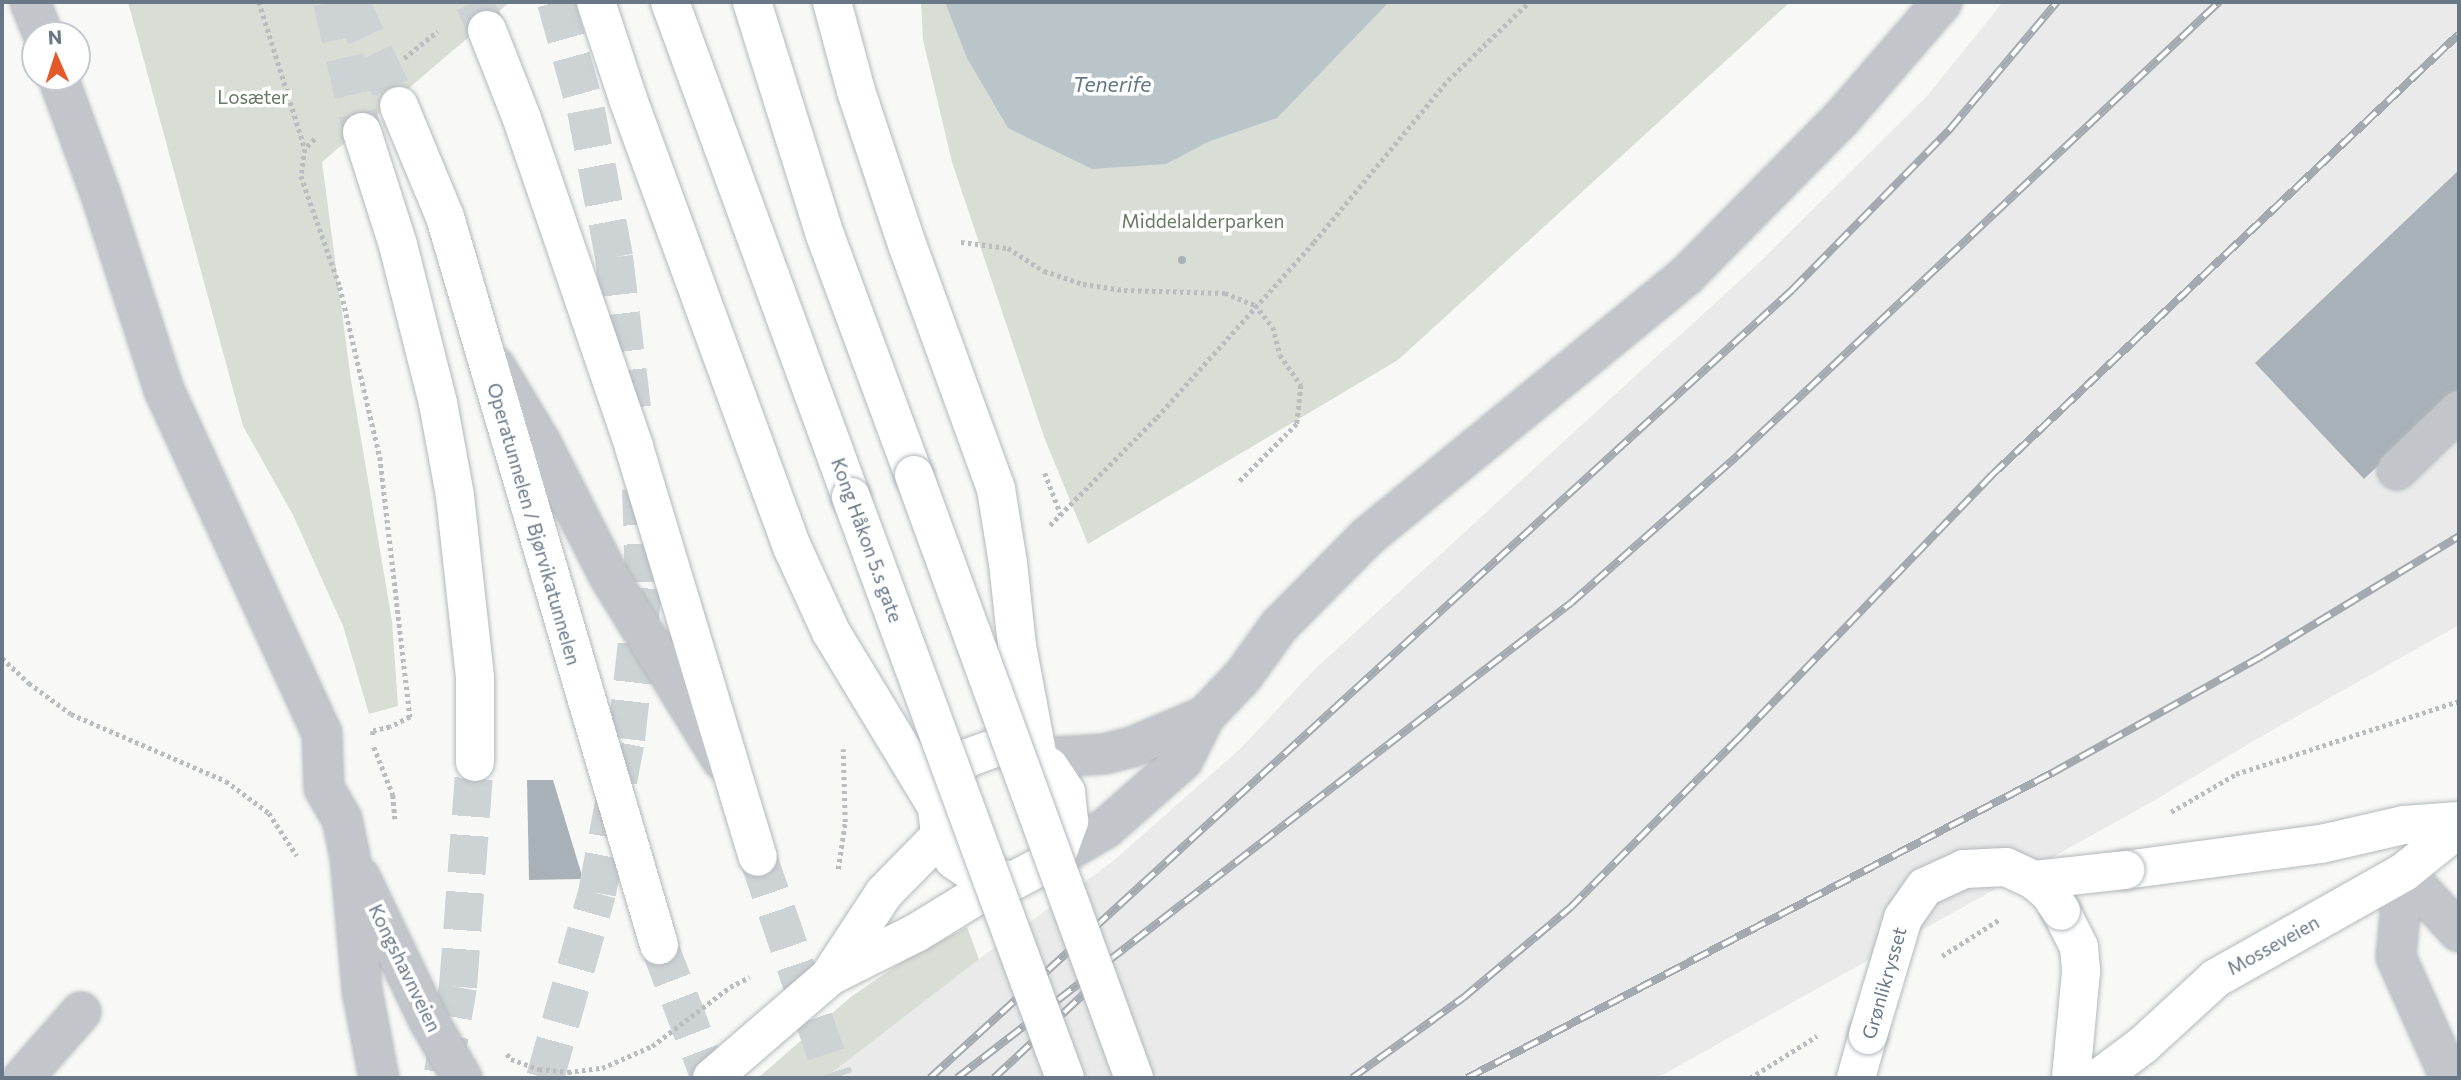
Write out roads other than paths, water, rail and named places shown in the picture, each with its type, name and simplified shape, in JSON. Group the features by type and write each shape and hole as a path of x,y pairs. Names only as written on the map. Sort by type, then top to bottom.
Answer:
{"main road":[{"path":"596,2 628,99 793,548 831,632 938,822 954,860 976,875 1002,880"},
{"name":"Kong Håkon 5.s gate","path":"670,2 1065,1078"},
{"path":"752,2 825,235 1134,1078"},
{"path":"832,2 856,91 895,208 996,489 1017,646 1038,758"},
{"path":"487,30 527,132 634,447 758,857"},
{"name":"Operatunnelen / Bjørvikatunnelen","path":"399,106 446,217 659,946"},
{"path":"362,132 401,258 438,403 455,496 475,678 475,762"},
{"path":"712,1078 830,976 916,933 1002,880 1028,875 1050,861 1066,836 1069,806 1059,779 1038,758 1024,751 1003,748 967,758 946,779 938,822 884,893 830,976"},
{"path":"2034,880 2308,846 2404,825 2459,821"},
{"name":"Mosseveien","path":"2099,1078 2143,1045 2216,978 2404,872 2459,828"},
{"name":"Grønlikrysset","path":"1856,1078 1903,918 1925,887 1947,874 1984,866 2006,867 2034,880 2050,894 2078,947 2081,972 2071,1078"}],"street":[{"path":"30,2 37,21"},
{"path":"1050,861 1105,828 1183,760 1205,716 1243,676 1279,626 1367,537 1687,275 1842,118 1942,2"},
{"name":"Kongshavnveien","path":"63,91 101,195 164,390 322,733 324,788 342,820 350,857 362,990 379,1078"},
{"path":"482,344 541,443 610,579 732,776"},
{"path":"2397,470 2459,410"},
{"path":"1038,758 1104,754 1132,747 1205,716"},
{"name":"Kongshavnveien","path":"350,857 429,1021 462,1078"},
{"path":"2404,872 2459,932"},
{"path":"2404,872 2396,957 2450,1078"},
{"path":"23,1078 80,1012"}],"water":[{"name":"Tenerife","path":"945,2 1389,2 1277,118 1210,141 1166,164 1092,169 1008,128 967,58"}],"tunnel":[{"path":"332,2 362,132"},
{"path":"350,2 399,106"},
{"path":"474,2 487,30"},
{"path":"556,2 586,110 614,257 633,416"},
{"path":"545,1078 597,893 626,739 644,582 641,489"},
{"path":"443,1073 458,987 475,762"},
{"path":"758,857 834,1078"},
{"path":"659,945 710,1078"}],"railway":[{"path":"930,1078 1792,290 1950,129 2057,2"},
{"path":"957,1078 1571,603 1738,455 2219,2"},
{"path":"1352,1078 1463,998 1570,908 1737,740 1992,475 2459,34"},
{"path":"1467,1078 2052,773 2262,656 2459,536"},
{"path":"994,1078 1087,991"}],"park label":[{"name":"Losæter","path":"253,97"},
{"name":"Middelalderparken","path":"1203,221"}]}
